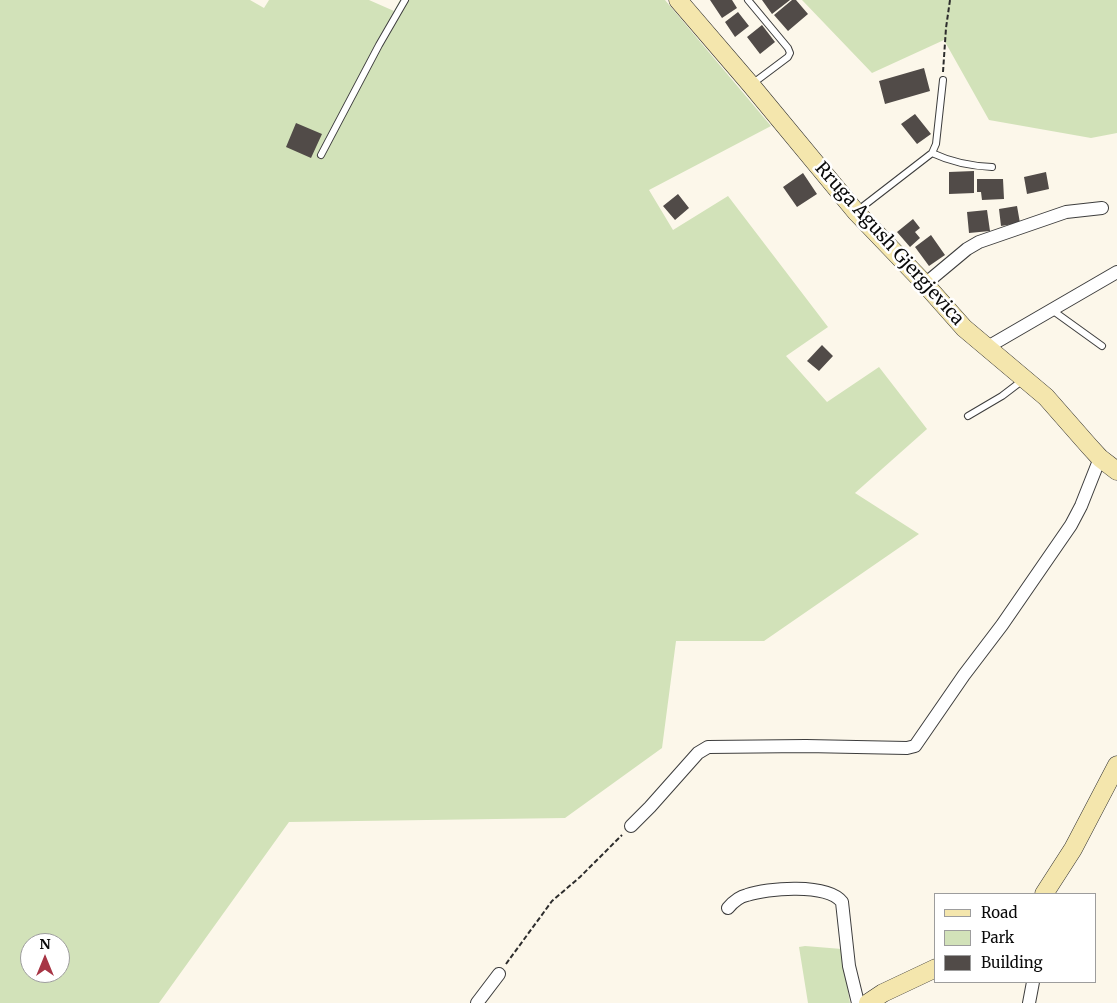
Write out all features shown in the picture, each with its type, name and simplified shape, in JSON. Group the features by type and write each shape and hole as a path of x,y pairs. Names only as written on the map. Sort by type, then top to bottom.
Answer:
{"main road":[{"name":"Rruga Agush Gjergjevica","path":"678,0 856,212 964,328 1046,397 1100,458 1117,471"},
{"path":"1045,893 1074,849 1117,765"},
{"path":"867,1003 883,993 934,969"}],"street":[{"path":"925,284 979,242 1066,212 1102,208"},
{"path":"986,348 1117,272"},
{"path":"631,826 698,752 708,747 907,748 915,746 964,675 1002,625 1070,525 1081,506 1100,458"},
{"path":"728,908 735,900 746,895 770,890 803,889 832,894 838,897 842,902 849,966 867,1003"},
{"path":"476,1003 499,974"},
{"path":"1029,1003 1033,983"}],"lane":[{"path":"321,155 405,0"},
{"path":"748,0 788,48 790,53 788,58 751,85"},
{"path":"856,212 932,153 936,144 943,80"},
{"path":"932,153 962,164 992,167"},
{"path":"1051,310 1102,346"},
{"path":"968,416 1002,396 1025,378"}],"path":[{"path":"943,80 946,28 950,0"},
{"path":"499,974 552,902 631,826"}],"green space":[{"path":"0,0 250,0 264,8 269,0 369,0 394,11 400,0 665,0 771,126 649,190 673,230 728,196 828,327 786,356 827,402 879,367 927,429 855,493 919,534 764,641 676,641 662,748 565,818 289,822 159,1003 0,1003"},
{"path":"802,0 1117,0 1117,133 1091,138 989,120 944,40 872,73"},
{"path":"799,947 842,949 850,1003 808,1003"}],"building":[{"path":"710,0 732,0 737,8 722,18"},
{"path":"762,0 790,0 772,14"},
{"path":"792,0 796,0 808,14 788,31 774,15"},
{"path":"738,12 749,26 735,37 725,22"},
{"path":"762,25 775,42 760,54 747,37"},
{"path":"924,68 930,91 885,104 879,81"},
{"path":"915,114 931,134 917,144 901,124"},
{"path":"296,123 322,134 311,158 286,147"},
{"path":"974,171 974,193 949,194 949,172"},
{"path":"1046,172 1049,189 1027,194 1024,177"},
{"path":"803,173 817,194 797,207 783,187"},
{"path":"977,179 1003,179 1004,199 982,200 981,192 977,192"},
{"path":"678,194 689,208 675,220 663,206"},
{"path":"1017,206 1020,223 1001,226 999,209"},
{"path":"987,210 990,231 969,233 967,212"},
{"path":"913,219 920,228 915,232 920,238 910,247 897,232"},
{"path":"931,235 945,255 929,266 915,247"},
{"path":"822,345 833,356 819,371 807,361"}]}
